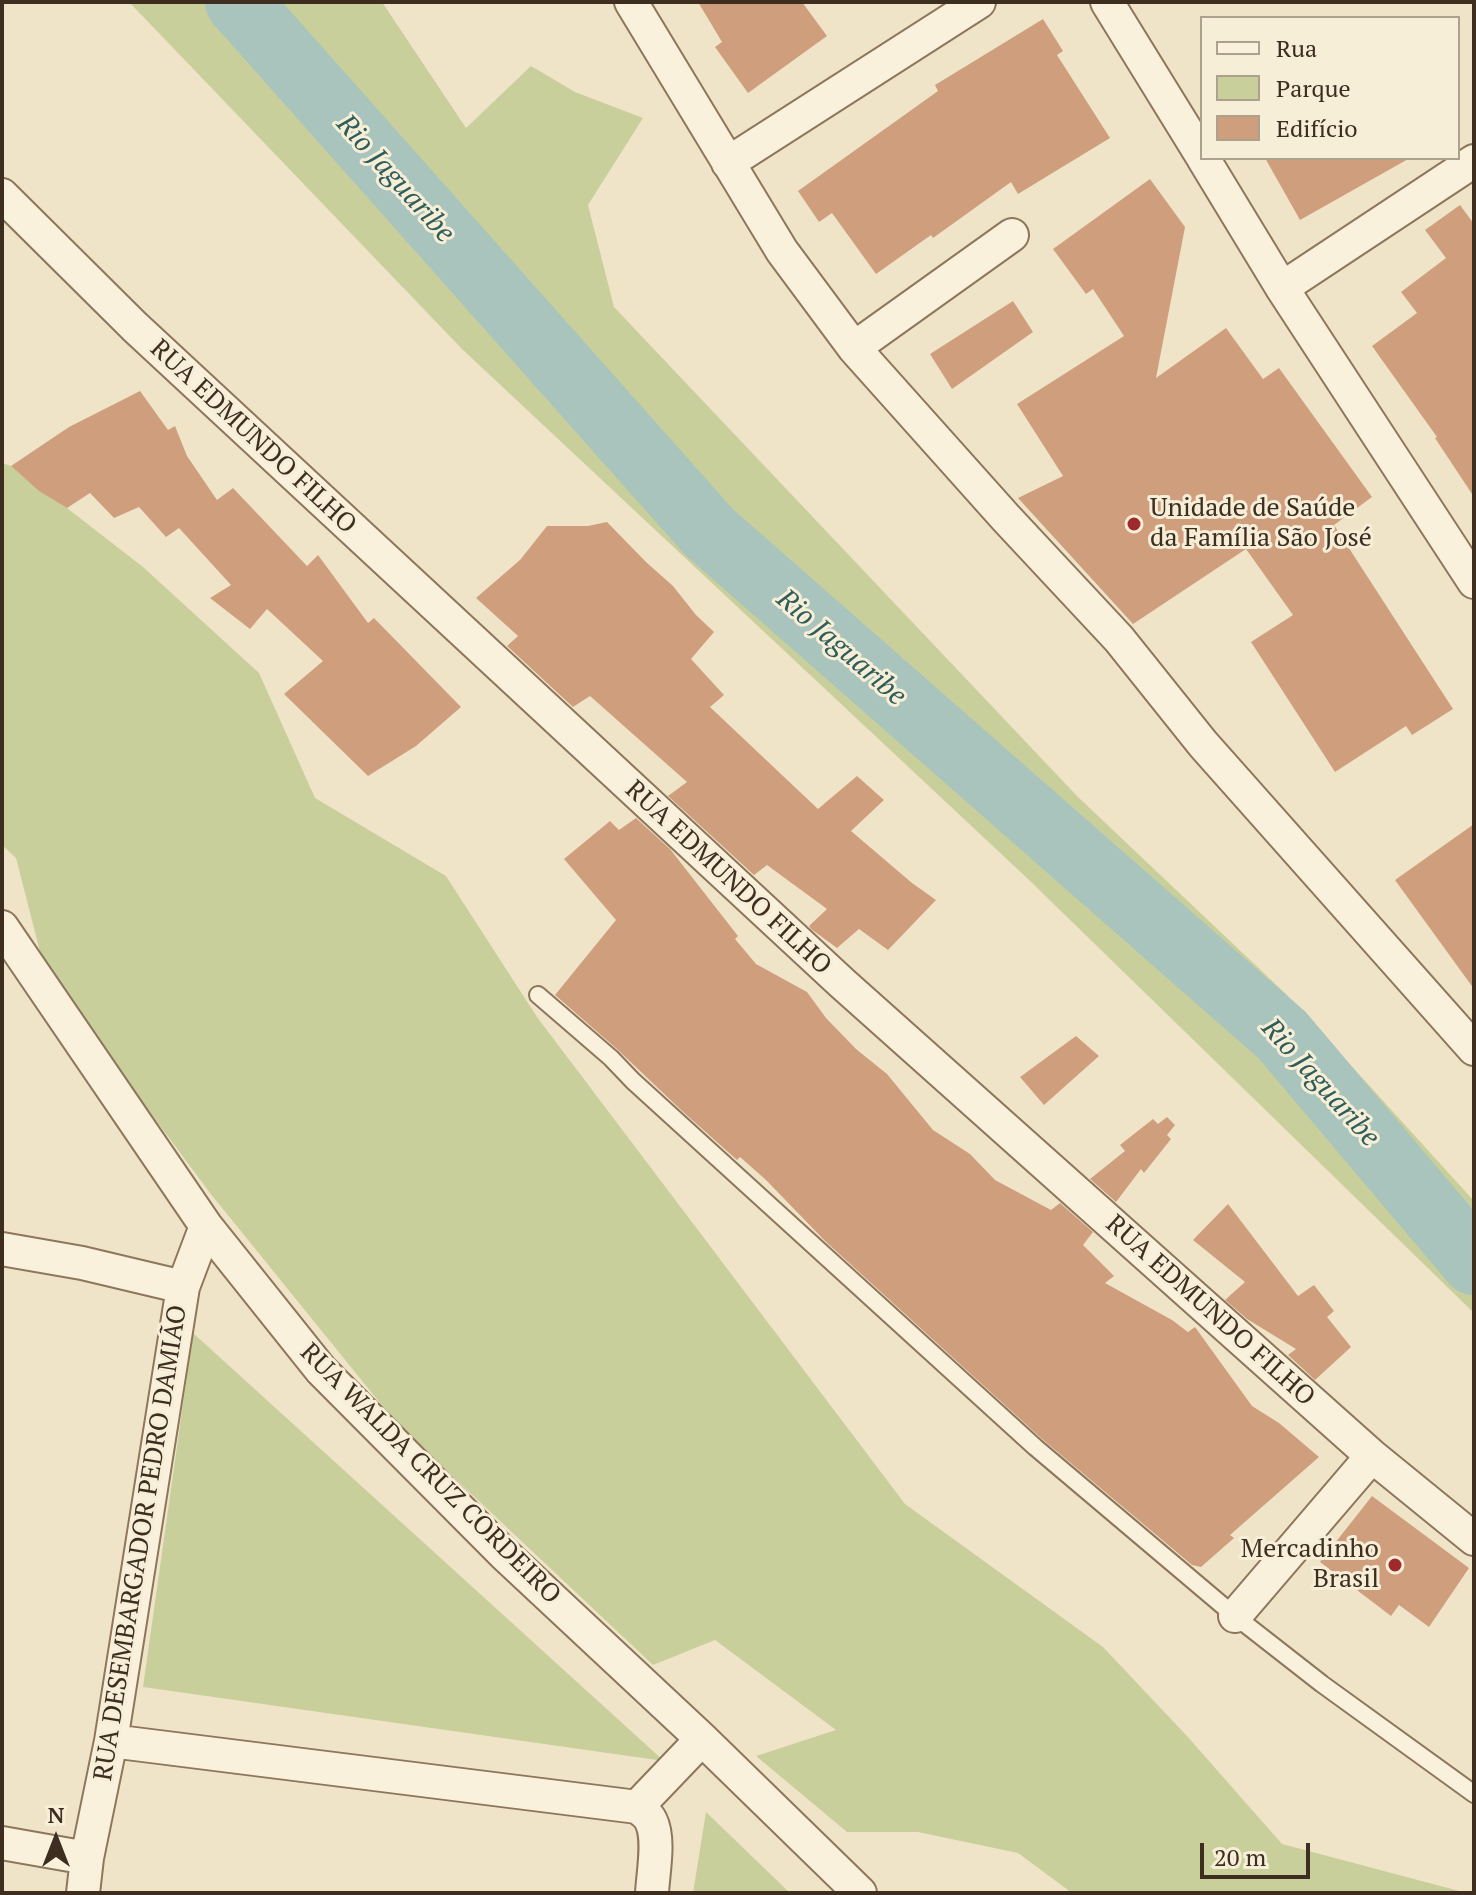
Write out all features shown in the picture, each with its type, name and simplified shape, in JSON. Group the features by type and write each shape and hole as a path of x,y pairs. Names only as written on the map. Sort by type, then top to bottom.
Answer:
{"street":[{"path":"631,2 782,251 854,348 1119,639 1203,744 1474,1049"},
{"path":"728,163 979,2"},
{"path":"1107,2 1200,154"},
{"path":"1204,160 1282,288 1474,582"},
{"path":"1282,288 1474,161"},
{"name":"RUA EDMUNDO FILHO","path":"2,195 135,327 842,983 1372,1456 1474,1539"},
{"path":"854,348 1012,235"},
{"name":"RUA WALDA CRUZ CORDEIRO","path":"2,927 206,1226 321,1370 504,1554 702,1739 860,1893"},
{"name":"RUA DESEMBARGADOR PEDRO DAMIÃO","path":"83,1893 87,1858 111,1741 183,1287 206,1226"},
{"path":"2,1249 82,1263 183,1287"},
{"path":"1235,1616 1372,1456"},
{"path":"637,1807 702,1739"},
{"path":"111,1741 637,1807 650,1818 653,1825 652,1893"},
{"path":"2,1843 87,1858"}],"lane":[{"path":"538,995 611,1058 1035,1447 1235,1616 1322,1684 1474,1794"}],"green space":[{"path":"129,2 382,2 466,128 531,66 575,92 643,118 588,205 614,307 1077,796 1287,995 1474,1201 1474,1313 1028,879 462,349"},
{"path":"2,463 11,466 143,567 259,673 315,798 446,876 537,1017 905,1504 1103,1647 1282,1844 1467,1893 1072,1893 1018,1853 918,1832 847,1832 756,1756 836,1730 715,1640 653,1665 397,1424 210,1193 45,971 16,858 2,845"},
{"path":"193,1333 664,1761 143,1687"},
{"path":"706,1812 790,1893 693,1893"}],"building":[{"path":"698,2 802,2 827,36 748,93 715,47 722,42"},
{"path":"1043,19 1063,51 1057,55 1110,138 1018,194 1011,182 876,274 832,213 819,222 798,191 938,91 935,85"},
{"path":"1266,160 1406,160 1300,220"},
{"path":"1150,179 1185,227 1156,378 1226,328 1263,379 1279,368 1372,497 1334,525 1453,709 1412,735 1406,726 1335,772 1251,642 1293,615 1246,549 1133,624 1018,498 1063,476 1017,404 1124,336 1093,289 1086,294 1053,249"},
{"path":"1460,205 1474,224 1474,497 1437,437 1372,346 1417,313 1401,292 1446,258 1425,230"},
{"path":"1013,301 1033,332 952,389 930,354"},
{"path":"140,391 168,430 175,426 187,456 217,500 233,488 307,566 318,555 368,623 374,618 461,707 416,746 368,776 284,694 323,661 267,609 250,629 210,598 231,585 179,528 166,537 139,507 114,518 90,493 67,508 39,491 11,466 69,427"},
{"path":"607,522 673,586 714,632 691,659 724,695 710,707 818,809 857,776 884,800 851,831 936,900 888,950 859,929 837,948 811,929 809,926 827,909 767,865 754,875 668,796 687,782 590,696 573,707 507,646 518,636 476,598 520,560 547,526 588,526"},
{"path":"636,818 670,849 756,964 807,992 826,1018 856,1049 887,1074 933,1130 970,1154 995,1180 1051,1210 1060,1203 1093,1232 1083,1245 1114,1276 1105,1283 1188,1332 1195,1327 1252,1406 1279,1423 1319,1457 1230,1535 1234,1538 1201,1567 1192,1565 1042,1439 825,1241 766,1180 740,1157 737,1160 555,995 616,920 564,859 610,821 619,830"},
{"path":"1474,824 1474,989 1395,880"},
{"path":"1076,1036 1099,1056 1044,1105 1020,1077"},
{"path":"1167,1117 1175,1125 1167,1135 1171,1139 1144,1173 1141,1169 1116,1202 1090,1179 1125,1151 1120,1145 1153,1119 1158,1124"},
{"path":"1228,1204 1298,1296 1314,1285 1334,1311 1327,1317 1351,1347 1315,1380 1288,1355 1296,1349 1247,1319 1225,1300 1245,1282 1193,1240"},
{"name":"Mercadinho Brasil","path":"1372,1496 1469,1568 1429,1627 1399,1605 1391,1616 1320,1562"}],"waterway":[{"name":"Rio Jaguaribe","path":"238,2 709,532 1282,1035 1474,1262"}],"place":[{"name":"Unidade de Saúde da Família São José","path":"1134,524"},
{"name":"Mercadinho Brasil","path":"1395,1565"}]}
